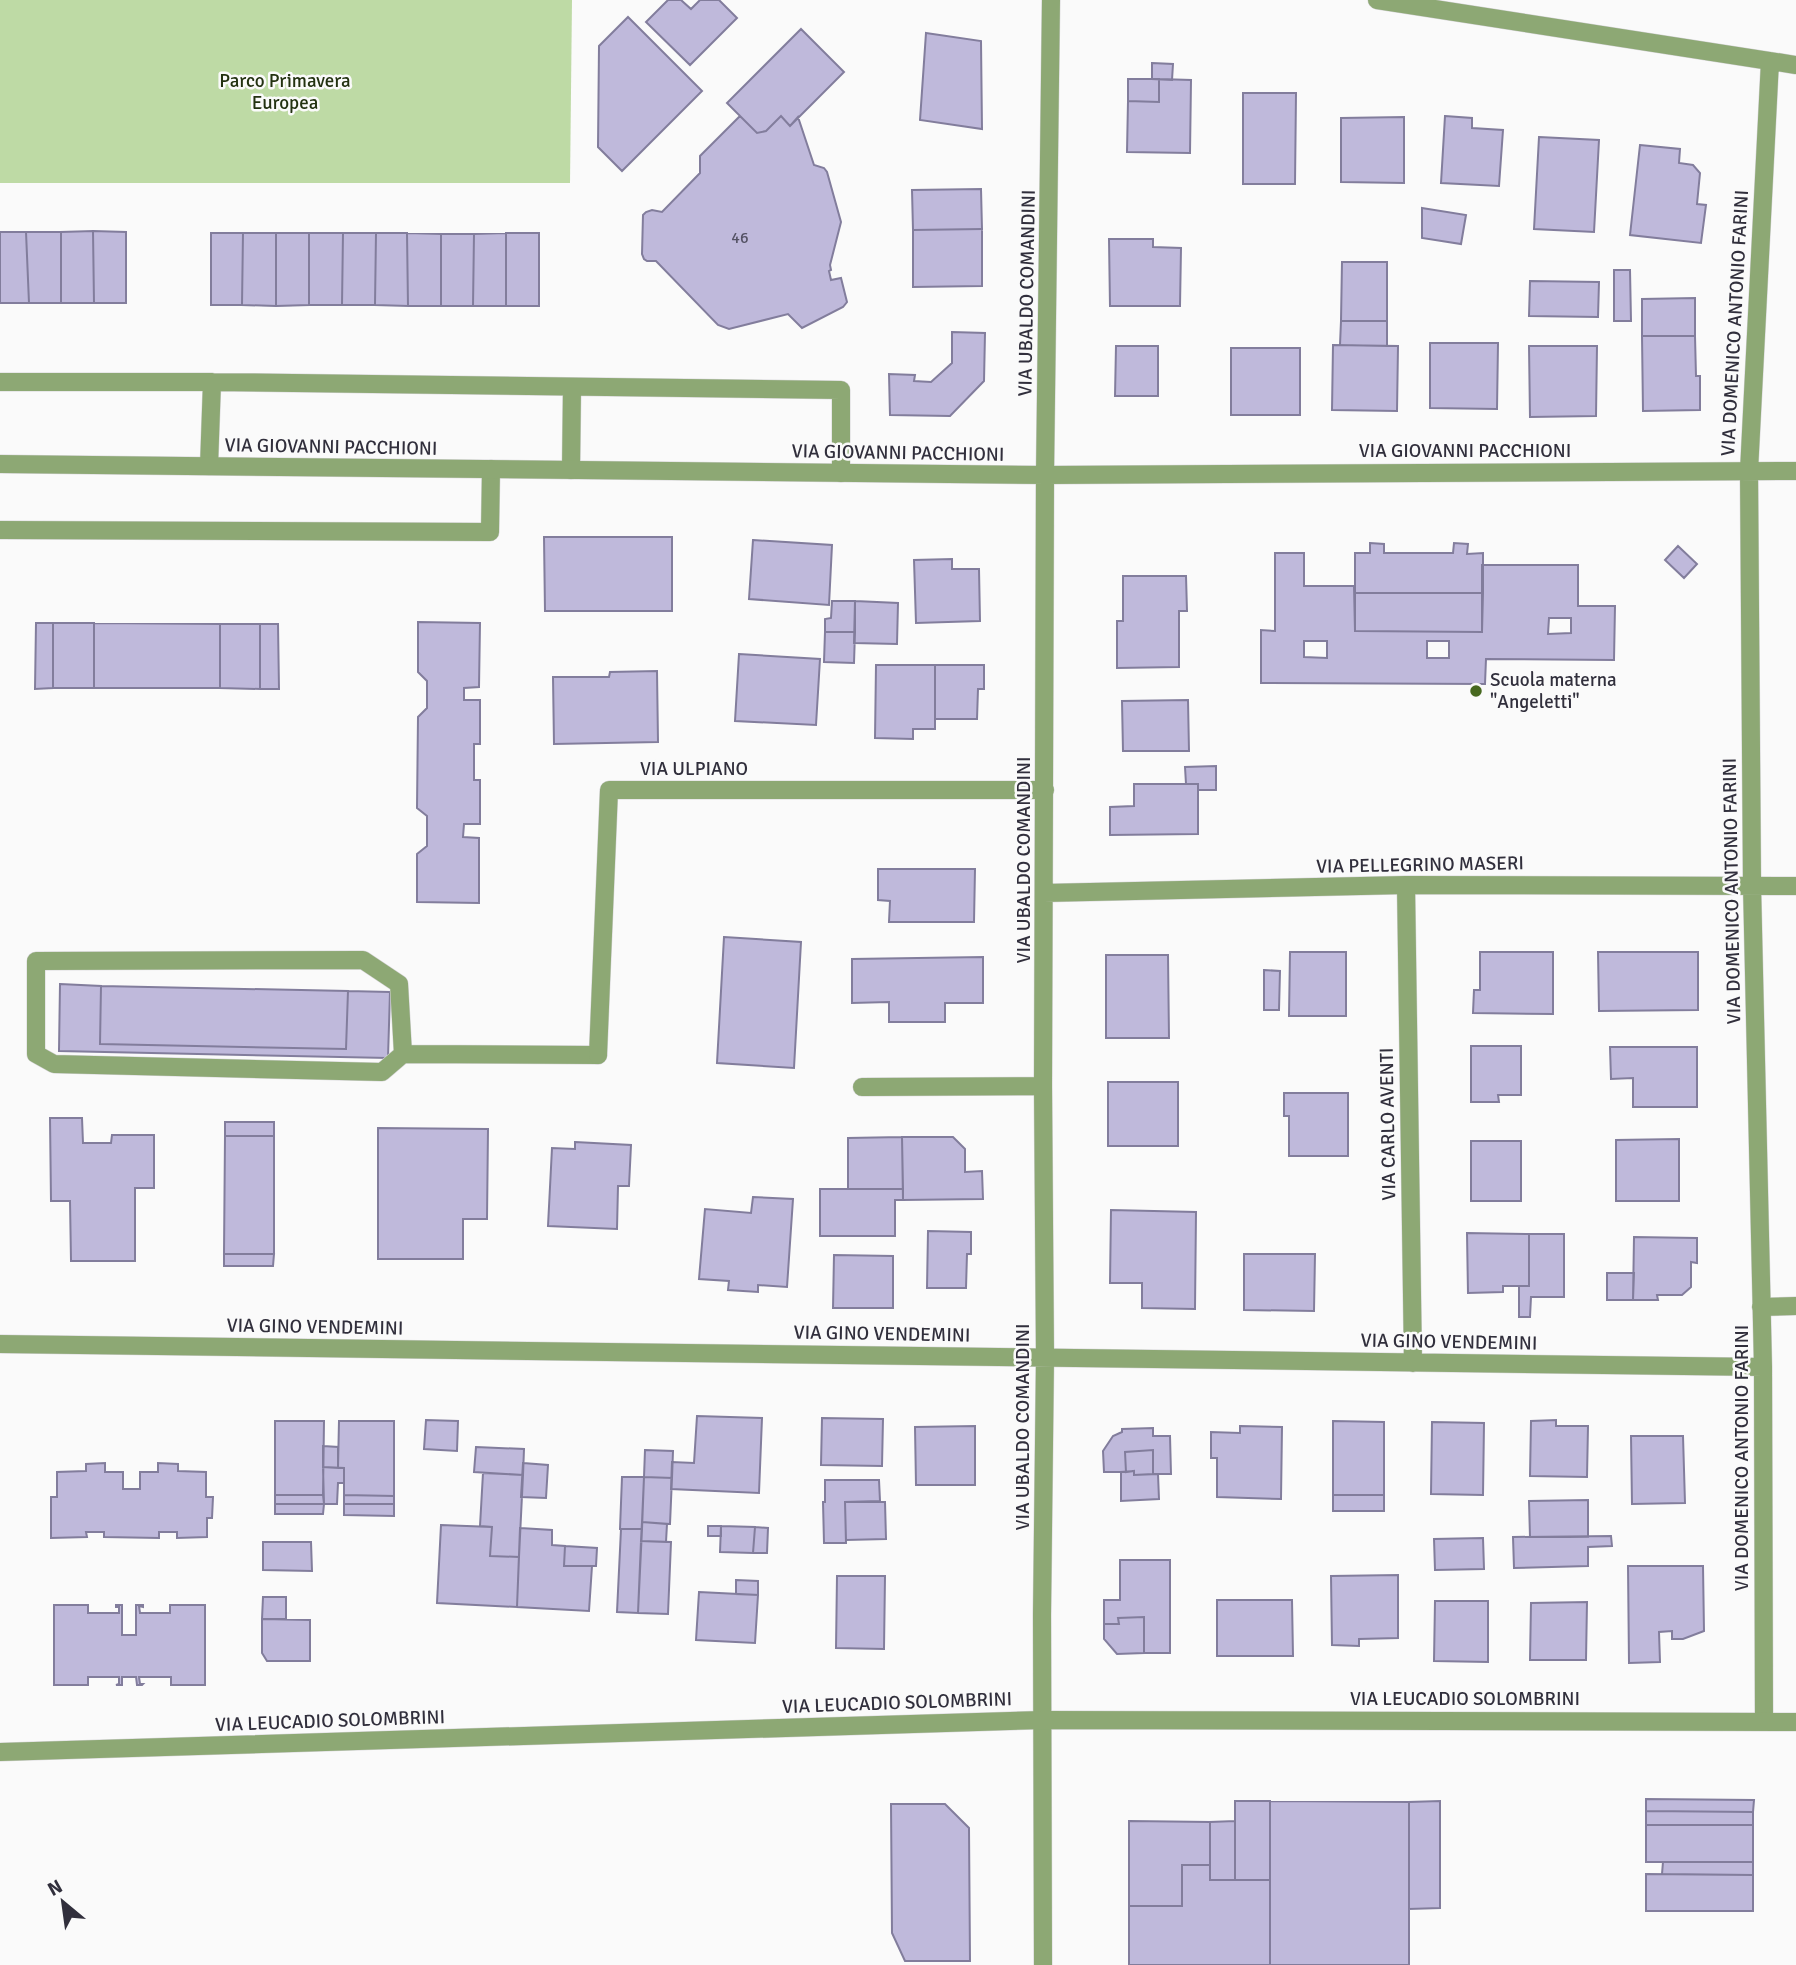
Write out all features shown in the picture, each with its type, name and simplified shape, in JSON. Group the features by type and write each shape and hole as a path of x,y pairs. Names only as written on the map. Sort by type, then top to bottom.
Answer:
{"street":[{"name":"VIA UBALDO COMANDINI","path":"1043,1965 1045,475 1051,0"},
{"path":"1377,0 1796,65"},
{"name":"VIA DOMENICO ANTONIO FARINI","path":"1764,1721 1763,1367 1752,885 1749,471 1770,61"},
{"path":"0,382 841,390 841,473"},
{"path":"209,466 212,382"},
{"path":"571,470 572,387"},
{"name":"VIA GIOVANNI PACCHIONI","path":"0,464 1045,475 1796,471"},
{"path":"0,530 490,532 491,469"},
{"name":"VIA ULPIANO","path":"403,1054 598,1055 609,790 1045,790"},
{"name":"VIA PELLEGRINO MASERI","path":"1044,893 1406,885 1796,886"},
{"name":"VIA CARLO AVENTI","path":"1406,885 1413,1363"},
{"path":"363,960 399,984 403,1054 382,1072 54,1064 36,1054 36,961 363,960"},
{"path":"862,1087 1044,1086"},
{"path":"1761,1307 1796,1306"},
{"name":"VIA GINO VENDEMINI","path":"0,1344 1763,1367"},
{"name":"VIA LEUCADIO SOLOMBRINI","path":"0,1752 1043,1720 1796,1722"}],"green space":[{"name":"Parco Primavera Europea","path":"0,0 572,0 570,183 0,183"}],"building":[{"path":"668,0 681,0 691,9 700,0 719,0 737,18 690,65 646,22"},
{"path":"628,17 702,91 622,171 598,147 599,46"},
{"path":"801,29 844,72 790,126 781,116 766,131 757,133 727,103"},
{"path":"926,33 981,41 982,129 920,120"},
{"path":"1152,63 1173,64 1172,80 1152,79"},
{"path":"1128,79 1159,79 1159,102 1128,101"},
{"path":"1159,79 1191,80 1190,153 1127,152 1128,101 1159,102"},
{"path":"1243,93 1296,93 1295,184 1243,184"},
{"path":"740,116 757,133 766,131 781,116 790,126 798,117 814,165 827,172 841,222 829,271 831,280 841,278 847,302 843,307 802,328 788,314 729,329 718,325 656,261 647,261 642,254 643,215 652,210 662,212 700,173 700,156"},
{"path":"1445,116 1472,118 1472,128 1503,130 1499,186 1441,183"},
{"path":"1404,117 1404,183 1341,182 1341,118"},
{"path":"1539,137 1599,140 1594,232 1534,229"},
{"path":"1640,145 1680,149 1679,163 1693,165 1700,173 1697,204 1706,205 1701,243 1630,235"},
{"path":"981,189 982,229 913,230 912,190"},
{"path":"1422,208 1466,215 1461,244 1422,238"},
{"path":"982,229 982,286 913,287 913,230"},
{"path":"93,231 126,232 126,303 94,303"},
{"path":"93,231 94,303 61,303 61,232"},
{"path":"0,232 26,232 29,303 0,303"},
{"path":"26,232 61,232 61,303 29,303"},
{"path":"211,233 243,233 242,305 211,305"},
{"path":"243,233 276,233 276,306 242,305"},
{"path":"276,233 309,233 309,305 276,306"},
{"path":"309,233 343,233 342,305 309,305"},
{"path":"343,233 376,233 375,305 342,305"},
{"path":"376,233 407,233 408,306 375,305"},
{"path":"407,233 441,234 441,306 408,306"},
{"path":"506,233 506,306 473,306 474,234"},
{"path":"506,233 539,233 539,306 506,306"},
{"path":"441,234 474,234 473,306 441,306"},
{"path":"1109,239 1153,239 1153,247 1181,248 1180,306 1110,306"},
{"path":"1342,262 1387,262 1387,321 1341,321"},
{"path":"1614,270 1630,270 1631,321 1614,321"},
{"path":"1530,281 1599,282 1598,317 1529,316"},
{"path":"1695,298 1695,336 1642,336 1642,299"},
{"path":"1341,321 1387,321 1387,346 1340,345"},
{"path":"952,332 985,333 984,381 950,416 890,415 889,374 915,375 914,381 931,382 952,363"},
{"path":"1642,336 1695,336 1696,376 1700,376 1700,410 1643,411"},
{"path":"1430,343 1498,343 1497,409 1430,408"},
{"path":"1333,345 1398,346 1397,411 1332,410"},
{"path":"1116,346 1158,346 1158,396 1115,396"},
{"path":"1529,346 1597,346 1596,416 1530,417"},
{"path":"1231,348 1300,348 1300,415 1231,415"},
{"path":"544,537 672,537 672,611 545,611"},
{"path":"753,540 832,545 829,605 749,599"},
{"path":"1370,543 1384,544 1384,553 1453,553 1454,543 1468,544 1467,554 1483,553 1483,593 1355,593 1355,553 1370,553"},
{"path":"1678,546 1697,564 1684,578 1665,560"},
{"path":"1275,553 1304,553 1304,586 1354,586 1355,631 1482,632 1482,565 1578,565 1578,606 1615,606 1614,660 1486,659 1485,684 1261,683 1261,630 1275,631","holes":["1549,618 1571,618 1571,633 1548,634","1304,641 1327,641 1327,658 1304,657","1427,641 1449,641 1449,658 1427,658"]},
{"path":"952,559 952,569 979,569 980,621 916,623 914,560"},
{"path":"1123,576 1186,576 1187,611 1179,611 1179,667 1117,668 1117,621 1123,621"},
{"path":"1355,593 1483,593 1482,632 1355,631"},
{"path":"832,601 855,601 855,632 825,632 825,619 831,618"},
{"path":"855,601 898,603 897,644 854,643"},
{"path":"418,622 480,623 479,687 464,688 464,700 480,700 480,744 474,744 474,780 480,780 480,824 464,824 463,837 479,838 479,903 417,902 417,854 427,846 427,816 417,808 418,717 427,708 427,681 418,672"},
{"path":"36,623 53,623 53,688 35,689"},
{"path":"53,623 94,623 94,688 53,688"},
{"path":"94,623 220,624 220,688 94,688"},
{"path":"220,624 260,624 260,689 220,688"},
{"path":"260,624 278,624 279,689 260,689"},
{"path":"825,632 855,632 854,663 824,662"},
{"path":"739,654 820,659 816,725 735,721"},
{"path":"876,665 935,665 935,729 913,729 913,739 875,738"},
{"path":"935,665 984,665 984,689 978,689 977,719 935,719"},
{"path":"657,671 658,742 554,744 553,677 609,677 610,672"},
{"path":"1188,700 1189,751 1123,751 1122,701"},
{"path":"1216,766 1216,790 1198,790 1198,784 1186,784 1185,767"},
{"path":"1134,784 1198,784 1198,834 1110,835 1110,807 1134,806"},
{"path":"878,869 975,869 974,922 889,922 890,901 878,900"},
{"path":"724,937 801,942 794,1068 717,1063"},
{"path":"1290,952 1346,952 1346,1016 1289,1016"},
{"path":"1480,952 1553,952 1553,1014 1473,1013 1474,990 1480,990"},
{"path":"1598,952 1698,952 1698,1010 1599,1011"},
{"path":"1106,955 1168,955 1169,1038 1106,1038"},
{"path":"983,957 983,1003 945,1003 945,1022 889,1022 889,1002 852,1003 852,959"},
{"path":"1264,970 1280,971 1279,1010 1264,1010"},
{"path":"60,984 101,986 100,1044 346,1049 348,991 390,992 388,1058 59,1051"},
{"path":"101,986 348,991 346,1049 100,1044"},
{"path":"1471,1046 1521,1046 1521,1095 1498,1095 1499,1102 1471,1102"},
{"path":"1610,1047 1697,1047 1697,1107 1633,1107 1633,1078 1611,1079"},
{"path":"1108,1082 1178,1082 1178,1146 1108,1146"},
{"path":"1284,1093 1348,1093 1348,1156 1289,1156 1289,1116 1284,1116"},
{"path":"50,1118 82,1118 83,1143 111,1143 112,1135 154,1135 154,1188 135,1188 135,1261 71,1261 70,1201 51,1201"},
{"path":"225,1122 274,1122 274,1136 225,1136"},
{"path":"378,1128 488,1129 487,1219 463,1219 463,1259 378,1259"},
{"path":"225,1136 274,1136 274,1254 224,1254"},
{"path":"902,1137 903,1189 848,1189 848,1138"},
{"path":"902,1137 953,1137 965,1149 965,1172 982,1171 983,1199 903,1200"},
{"path":"1679,1139 1679,1201 1616,1201 1616,1140"},
{"path":"1471,1141 1521,1141 1521,1201 1471,1201"},
{"path":"575,1142 631,1145 629,1186 618,1186 617,1229 548,1226 552,1148 575,1149"},
{"path":"820,1189 903,1189 903,1200 895,1200 895,1236 820,1236"},
{"path":"753,1197 793,1199 787,1287 758,1285 758,1292 728,1290 729,1281 699,1279 705,1209 751,1213"},
{"path":"1111,1210 1196,1212 1195,1309 1142,1308 1142,1283 1110,1283"},
{"path":"928,1231 971,1232 966,1288 927,1288"},
{"path":"1467,1233 1529,1234 1529,1286 1503,1286 1503,1292 1468,1293"},
{"path":"1529,1234 1564,1234 1564,1297 1531,1297 1530,1317 1519,1317 1519,1286 1529,1286"},
{"path":"1634,1237 1697,1238 1697,1263 1691,1262 1691,1287 1682,1295 1657,1295 1658,1300 1633,1300"},
{"path":"224,1254 274,1254 273,1266 224,1266"},
{"path":"1244,1254 1315,1254 1314,1311 1244,1310"},
{"path":"834,1255 893,1256 893,1308 833,1308"},
{"path":"1607,1273 1634,1273 1633,1300 1607,1300"},
{"path":"697,1416 762,1418 759,1493 671,1489 672,1462 694,1463"},
{"path":"822,1418 883,1419 882,1466 821,1465"},
{"path":"426,1420 458,1421 457,1451 424,1449"},
{"path":"1556,1420 1556,1426 1588,1426 1587,1477 1530,1476 1531,1421"},
{"path":"275,1421 324,1421 323,1495 275,1495"},
{"path":"339,1421 394,1421 394,1496 344,1495 344,1468 338,1468"},
{"path":"1333,1421 1384,1422 1384,1495 1333,1495"},
{"path":"1432,1422 1484,1423 1483,1495 1431,1494"},
{"path":"975,1426 975,1485 916,1485 915,1427"},
{"path":"1240,1426 1282,1427 1281,1499 1217,1497 1217,1458 1211,1458 1211,1432 1240,1433"},
{"path":"1153,1428 1153,1436 1170,1436 1171,1474 1153,1474 1153,1450 1125,1452 1126,1472 1104,1472 1103,1451 1113,1436 1122,1432 1122,1429"},
{"path":"1631,1436 1683,1436 1685,1503 1632,1504"},
{"path":"323,1446 338,1447 338,1468 323,1467"},
{"path":"476,1447 524,1449 523,1475 474,1472"},
{"path":"645,1450 673,1451 672,1478 644,1477"},
{"path":"1153,1450 1153,1474 1134,1475 1134,1471 1126,1472 1125,1452"},
{"path":"105,1463 105,1472 123,1472 123,1489 140,1489 140,1472 158,1472 158,1463 178,1464 178,1471 206,1472 206,1497 213,1497 212,1518 207,1518 207,1537 177,1538 177,1532 159,1532 159,1538 104,1537 104,1532 86,1532 87,1537 51,1538 51,1497 57,1497 57,1472 86,1471 86,1464"},
{"path":"523,1463 548,1465 546,1498 521,1497"},
{"path":"323,1467 344,1468 344,1483 338,1483 337,1504 324,1504"},
{"path":"1134,1471 1134,1475 1158,1474 1159,1499 1121,1501 1121,1472"},
{"path":"483,1473 523,1475 519,1557 490,1556 492,1527 480,1526"},
{"path":"622,1477 644,1477 642,1529 620,1529"},
{"path":"644,1477 672,1478 670,1524 642,1522"},
{"path":"825,1480 879,1480 880,1501 845,1502 846,1543 824,1543"},
{"path":"275,1495 323,1495 324,1504 275,1504"},
{"path":"344,1495 394,1496 394,1504 344,1504"},
{"path":"1333,1495 1384,1495 1384,1511 1333,1511"},
{"path":"1588,1500 1588,1537 1530,1537 1529,1501"},
{"path":"845,1502 885,1502 886,1539 846,1540"},
{"path":"275,1504 324,1504 323,1514 275,1514"},
{"path":"344,1504 394,1504 394,1516 344,1515"},
{"path":"642,1522 667,1524 666,1542 641,1541"},
{"path":"441,1525 492,1527 490,1556 519,1557 517,1607 437,1603"},
{"path":"708,1526 721,1526 721,1536 708,1536"},
{"path":"721,1526 755,1527 753,1553 720,1552"},
{"path":"755,1527 768,1528 767,1553 753,1553"},
{"path":"520,1528 552,1530 552,1545 565,1546 564,1566 592,1566 589,1611 517,1607"},
{"path":"621,1529 642,1529 638,1613 617,1612"},
{"path":"1611,1536 1612,1546 1588,1547 1588,1566 1514,1568 1513,1537"},
{"path":"1483,1538 1484,1569 1435,1570 1434,1539"},
{"path":"641,1541 671,1542 668,1614 638,1613"},
{"path":"263,1542 311,1542 312,1571 263,1570"},
{"path":"565,1546 597,1548 596,1566 564,1566"},
{"path":"1120,1560 1170,1560 1170,1653 1144,1653 1144,1617 1118,1618 1119,1624 1104,1624 1104,1600 1120,1600"},
{"path":"1628,1566 1703,1566 1704,1631 1683,1639 1672,1639 1672,1631 1659,1632 1660,1662 1629,1663"},
{"path":"1398,1575 1398,1638 1359,1639 1359,1646 1332,1645 1331,1576"},
{"path":"837,1576 885,1576 884,1649 836,1648"},
{"path":"736,1580 758,1581 758,1595 736,1594"},
{"path":"699,1592 758,1595 755,1643 696,1640"},
{"path":"263,1597 286,1597 286,1619 262,1619"},
{"path":"1217,1600 1292,1600 1293,1656 1217,1656"},
{"path":"1435,1601 1488,1601 1488,1662 1434,1661"},
{"path":"1587,1602 1586,1660 1530,1660 1531,1603"},
{"path":"54,1605 88,1605 88,1613 119,1613 119,1607 116,1605 122,1605 122,1635 136,1635 136,1605 143,1605 139,1606 140,1613 170,1613 170,1605 205,1605 205,1685 171,1685 171,1677 139,1677 140,1684 143,1684 137,1685 136,1677 122,1677 122,1685 116,1685 119,1684 119,1677 88,1677 88,1685 54,1685"},
{"path":"1144,1617 1144,1653 1117,1654 1104,1639 1104,1624 1119,1624 1118,1618"},
{"path":"262,1619 310,1620 310,1661 267,1661 262,1653"},
{"path":"1646,1799 1754,1800 1753,1812 1646,1811"},
{"path":"1235,1801 1270,1801 1270,1880 1235,1880"},
{"path":"1270,1801 1409,1802 1409,1965 1270,1965"},
{"path":"1440,1801 1440,1908 1409,1909 1409,1802"},
{"path":"891,1804 945,1804 969,1828 970,1961 905,1961 892,1933"},
{"path":"1646,1811 1753,1812 1753,1825 1646,1825"},
{"path":"1129,1821 1210,1822 1210,1865 1182,1865 1182,1906 1129,1906"},
{"path":"1235,1821 1235,1880 1210,1880 1210,1822"},
{"path":"1646,1825 1753,1825 1753,1862 1646,1862"},
{"path":"1663,1862 1753,1862 1753,1875 1662,1874"},
{"path":"1182,1865 1210,1865 1210,1880 1270,1880 1270,1965 1129,1965 1129,1906 1182,1906"},
{"path":"1646,1874 1753,1875 1753,1911 1646,1911"}],"place":[{"name":"Scuola materna \"Angeletti\"","path":"1476,691"}]}
